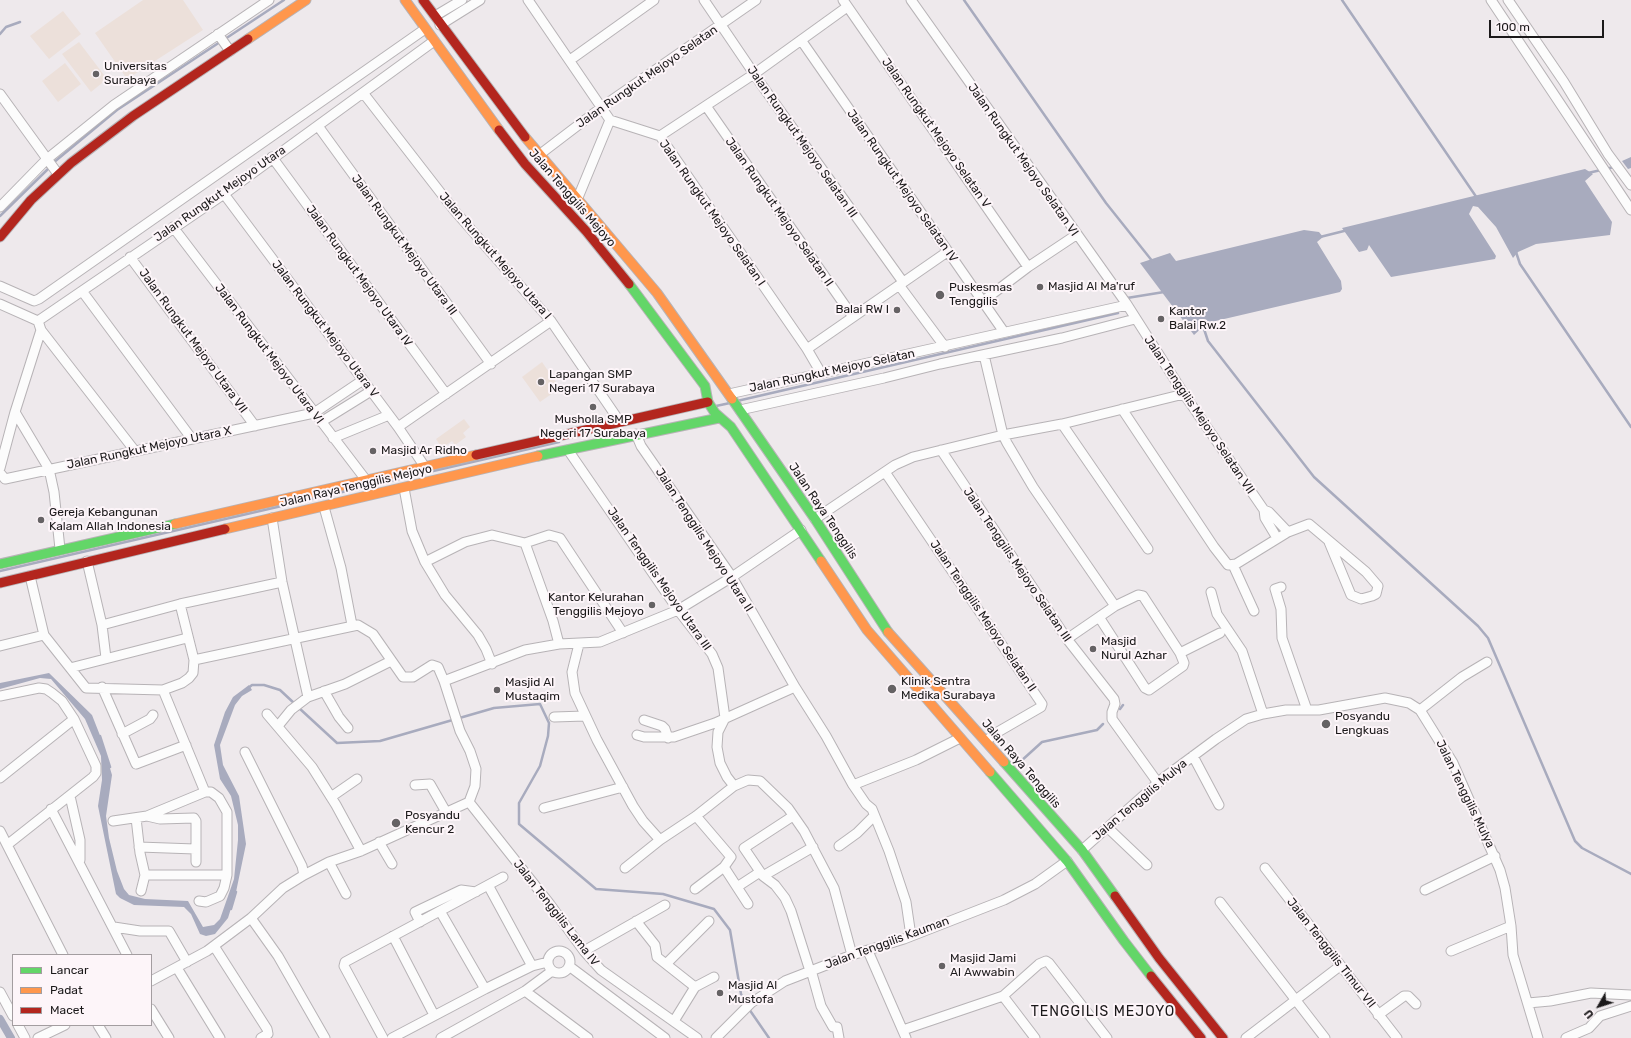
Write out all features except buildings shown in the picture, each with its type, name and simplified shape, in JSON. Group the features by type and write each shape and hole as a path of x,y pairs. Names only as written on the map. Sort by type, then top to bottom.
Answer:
{"main road":[{"path":"0,237 56,172 229,49 306,0"},
{"name":"Jalan Tenggilis Mejoyo","path":"406,0 484,110 525,164 586,231 644,302 705,386 713,410"},
{"name":"Jalan Tenggilis Mejoyo","path":"423,0 440,25 539,155 615,242 657,293 734,401"},
{"path":"484,110 497,100"},
{"path":"644,302 657,293"},
{"name":"Jalan Raya Tenggilis","path":"734,401 815,519 887,631 1082,850 1159,958 1223,1038"},
{"path":"713,410 731,427 758,465 874,638 1067,861 1100,908 1201,1038"},
{"name":"Jalan Raya Tenggilis Mejoyo","path":"0,564 60,549 545,441 620,422 713,410"},
{"name":"Jalan Raya Tenggilis Mejoyo","path":"0,583 310,508 404,488 551,452 568,450 636,434 713,410"},
{"path":"545,441 551,452"},
{"path":"758,465 772,457"},
{"path":"306,495 310,508"},
{"path":"840,588 854,579"},
{"path":"1145,967 1159,958"}],"street":[{"path":"0,207 48,160 114,105 220,36 269,0"},
{"path":"435,16 462,0"},
{"path":"440,25 480,0"},
{"path":"528,0 610,120 577,200"},
{"path":"570,60 654,0"},
{"name":"Jalan Rungkut Mejoyo Selatan III","path":"704,0 901,284 939,354"},
{"name":"Jalan Rungkut Mejoyo Selatan","path":"539,155 602,107 756,0"},
{"name":"Jalan Rungkut Mejoyo Selatan VI","path":"911,0 1135,319"},
{"path":"1491,0 1631,210"},
{"path":"1508,0 1564,82 1614,162 1631,185"},
{"path":"660,136 754,74 801,40 845,3"},
{"name":"Jalan Rungkut Mejoyo Selatan V","path":"845,3 1028,267"},
{"name":"Jalan Rungkut Mejoyo Utara","path":"1,288 34,301 39,299 244,167 370,68 426,29"},
{"path":"220,36 229,49"},
{"name":"Jalan Rungkut Mejoyo Selatan IV","path":"801,40 1004,332"},
{"name":"Jalan Rungkut Mejoyo Utara","path":"38,321 130,256 224,194 244,167 272,157 364,94 434,41"},
{"path":"370,68 380,81"},
{"path":"0,94 56,172"},
{"name":"Jalan Rungkut Mejoyo Utara I","path":"364,94 454,210 551,321 620,422"},
{"name":"Jalan Rungkut Mejoyo Selatan II","path":"706,106 853,317"},
{"name":"Jalan Rungkut Mejoyo Selatan I","path":"610,120 660,136 807,349 821,373"},
{"name":"Jalan Rungkut Mejoyo Utara III","path":"318,126 491,364"},
{"name":"Jalan Rungkut Mejoyo Utara IV","path":"272,157 446,394"},
{"path":"1602,167 1614,162"},
{"name":"Jalan Rungkut Mejoyo Utara V","path":"224,194 398,427 425,467"},
{"name":"Jalan Rungkut Mejoyo Utara VI","path":"173,227 366,480"},
{"path":"983,301 1028,267 1076,235"},
{"path":"807,349 947,252"},
{"name":"Jalan Rungkut Mejoyo Utara VII","path":"130,256 255,426"},
{"path":"82,291 192,439"},
{"path":"0,304 38,321 42,330 135,452"},
{"name":"Jalan Rungkut Mejoyo Selatan","path":"734,401 884,378 939,354 1004,332 1127,306"},
{"name":"Jalan Rungkut Mejoyo Selatan","path":"734,401 821,373 939,354 984,355 1062,338 1135,319"},
{"name":"Jalan Tenggilis Mejoyo Selatan VII","path":"1135,319 1184,394 1264,510 1265,518 1277,538"},
{"path":"398,427 551,321"},
{"path":"1,464 15,412 42,330"},
{"path":"984,355 1003,435 1033,487 1115,606"},
{"path":"314,413 363,380"},
{"path":"321,422 371,391"},
{"path":"815,519 885,472 912,457 1003,435 1062,424 1184,394"},
{"path":"1122,409 1198,524 1227,564 1233,566 1254,611"},
{"name":"Jalan Rungkut Mejoyo Utara X","path":"15,412 49,469 314,413"},
{"path":"333,438 389,415"},
{"path":"1062,424 1148,549"},
{"name":"Jalan Tenggilis Mejoyo Utara II","path":"636,434 641,446 732,577 795,687 826,736 853,785 866,804 872,808 889,851 906,902 911,936"},
{"name":"Jalan Tenggilis Mejoyo Utara III","path":"568,450 678,610 712,654 718,668 725,718"},
{"name":"Jalan Tenggilis Mejoyo Selatan III","path":"941,450 1067,639 1095,678 1115,702 1112,719 1158,783"},
{"path":"0,473 4,479 49,469 54,492 60,549"},
{"name":"Jalan Tenggilis Mejoyo Selatan II","path":"885,472 1042,704 1041,707 996,733 986,741"},
{"path":"404,488 412,531 425,562 445,596 478,635 492,664"},
{"path":"324,506 341,568 352,625"},
{"name":"Jalan Tenggilis Mejoyo Selatan VII","path":"1264,510 1269,512 1288,532"},
{"path":"272,518 282,582 296,638 305,698"},
{"path":"1233,566 1277,538 1309,524 1330,542 1375,582 1378,590 1376,594 1361,599 1351,595 1330,542"},
{"path":"444,681 492,664 525,650 559,644 600,642 678,610 732,577 802,530"},
{"path":"425,562 466,542 492,535 525,543 548,535 560,538 623,633"},
{"path":"525,543 554,621 559,644"},
{"path":"87,561 102,624 106,658"},
{"path":"30,576 44,635 84,687 163,690 182,683 189,678 193,673 194,660 187,638 180,604"},
{"path":"102,624 180,604 282,582"},
{"path":"1281,587 1275,589 1282,609 1282,638 1307,710"},
{"path":"1211,592 1217,614 1242,651 1262,714"},
{"path":"1067,639 1099,617 1115,606 1138,595 1143,596 1180,653 1184,663 1183,666 1149,690 1145,688 1099,617"},
{"path":"152,980 214,946 251,918 283,888 304,875 329,862 379,842 469,802 475,786 476,769 470,751 460,731 440,670 435,665 426,667 409,678 402,676 373,634 358,625 352,625 194,660"},
{"path":"1180,653 1220,633"},
{"path":"0,646 44,635"},
{"path":"70,668 187,638"},
{"path":"579,644 572,672 572,683 585,716 643,821 660,840"},
{"path":"278,726 291,710 305,698 345,684 391,661"},
{"path":"1420,710 1462,677 1487,662"},
{"path":"102,687 122,734 137,764 186,745"},
{"path":"637,735 644,737 668,738 715,723 795,687"},
{"path":"0,696 30,689 46,688 62,701 74,719 90,751 96,770 94,777 51,809 8,845"},
{"path":"163,690 205,792"},
{"path":"324,691 339,717 348,728"},
{"name":"Jalan Tenggilis Mulya","path":"1082,850 1158,783 1241,722 1262,714 1286,710 1307,710 1385,698 1409,703 1420,710 1453,763 1495,856 1505,888 1511,926 1513,955 1538,1038"},
{"path":"267,714 312,767 331,797 360,850"},
{"path":"122,734 150,719 153,715"},
{"path":"554,717 585,716"},
{"path":"725,718 718,732 717,747 720,764 734,786"},
{"path":"0,778 74,719"},
{"path":"644,720 662,726 665,729 668,738"},
{"path":"853,785 916,760 960,738"},
{"path":"245,752 302,866 304,875"},
{"path":"1193,756 1219,805"},
{"path":"331,797 357,779"},
{"path":"625,868 660,840 696,816 734,786 748,780 760,781 776,796 793,816 813,846 834,888 852,956"},
{"path":"415,785 430,784 446,812"},
{"path":"544,808 623,787"},
{"path":"113,821 147,816 205,792 210,792 219,798 227,812 227,874 220,896 206,902 199,901"},
{"path":"70,796 80,840 80,863"},
{"name":"Jalan Tenggilis Lama IV","path":"469,802 549,903 584,951 601,970 697,1038"},
{"path":"51,809 114,927 127,954"},
{"path":"147,816 160,819 194,818 196,821 196,862"},
{"path":"696,816 731,857 724,867 696,889"},
{"path":"793,816 744,848 761,874 780,891 791,911 821,1006 833,1027 837,1028 839,1038"},
{"path":"839,846 858,833 874,816"},
{"path":"136,818 139,847 145,875 141,891"},
{"path":"1107,827 1147,865"},
{"path":"0,831 62,954"},
{"path":"379,842 392,864"},
{"path":"737,887 813,846"},
{"path":"139,847 195,849"},
{"path":"1425,890 1495,856"},
{"name":"Jalan Tenggilis Kauman","path":"716,1038 751,1003 785,981 911,936 1004,900 1035,884 1067,861"},
{"path":"329,862 346,894"},
{"path":"724,867 748,904"},
{"name":"Jalan Tenggilis Timur VII","path":"1265,868 1397,1038"},
{"path":"145,875 227,874"},
{"path":"383,1038 344,965 345,961 503,877"},
{"path":"488,885 532,966"},
{"path":"420,922 415,912 461,890 476,892"},
{"path":"1220,902 1325,1038"},
{"path":"584,951 665,905"},
{"path":"440,911 485,988"},
{"path":"251,918 278,956 325,1038"},
{"path":"636,921 655,945 657,957 695,987"},
{"path":"666,964 709,921"},
{"path":"1451,951 1511,926"},
{"path":"114,927 140,931 169,931 187,962"},
{"path":"393,936 434,1015"},
{"path":"214,946 267,1030 268,1034 261,1038"},
{"path":"561,951 568,957 569,966 564,972 560,973 552,971 548,962 552,953 561,951"},
{"path":"868,951 905,1034 1003,996 1044,962 1049,963 1107,1038"},
{"path":"392,1038 485,988 532,966 548,962"},
{"path":"569,966 665,1038"},
{"path":"1246,1038 1340,966"},
{"path":"176,968 220,1038"},
{"path":"441,1038 525,991 552,971"},
{"path":"674,1021 695,987 714,977"},
{"path":"525,991 588,1038"},
{"path":"0,992 12,1014"},
{"path":"1528,1002 1550,1001 1591,993 1631,995"},
{"path":"1003,996 1035,1038"},
{"path":"1378,1015 1404,996 1408,996 1416,1004"},
{"path":"1566,1038 1589,1028 1600,1016 1631,1006"},
{"path":"152,1011 169,1038"},
{"path":"19,1026 25,1038"},
{"path":"38,1038 62,1026"},
{"path":"99,1026 106,1038"}],"shaded area":[{"path":"143,0 183,0 203,30 127,79 95,33"},
{"path":"63,11 81,34 49,59 30,36"},
{"path":"79,42 107,79 91,92 62,54"},
{"path":"65,63 81,84 58,102 42,81"},
{"name":"Lapangan SMP Negeri 17 Surabaya","path":"542,362 560,388 540,402 522,377"},
{"path":"464,419 470,427 463,433 466,437 455,445 452,441 442,448 436,439"}],"water":[{"path":"1631,157 1631,168 1628,169 1622,161"},
{"path":"1585,169 1593,174 1585,181 1612,222 1610,235 1536,244 1518,252 1513,258 1496,227 1478,207 1473,206 1469,214 1496,256 1495,259 1391,277 1369,245 1367,250 1359,252 1342,228"},
{"path":"1304,230 1319,232 1323,237 1317,242 1341,281 1342,289 1340,292 1207,323 1194,335 1140,263 1170,253 1176,261"},
{"path":"49,673 92,715 101,738 112,775 106,816 109,838 117,871 124,889 129,895 145,899 188,901 203,927 214,925 220,919 234,879 238,840 238,825 231,796 220,779 214,745 225,712 233,697 249,685 252,690 242,696 235,705 220,745 223,765 239,796 246,844 236,892 228,918 215,934 206,936 200,934 191,914 184,907 134,905 120,898 116,894 98,806 102,780 101,756 85,719 51,679 40,678 0,689 0,683"}],"waterway":[{"path":"225,39 284,0"},
{"path":"964,0 1106,203 1153,262"},
{"path":"1342,0 1477,198"},
{"path":"0,34 6,27 20,22"},
{"path":"53,163 117,110 220,42"},
{"path":"0,216 50,167"},
{"path":"1588,173 1614,167"},
{"path":"1320,237 1348,230"},
{"path":"1516,252 1520,264 1631,427"},
{"path":"1127,298 1164,292"},
{"path":"737,401 1118,313"},
{"path":"1203,326 1208,341 1314,477 1478,626 1488,638 1575,841 1582,848 1631,874"},
{"path":"716,406 730,403"},
{"path":"0,571 559,442"},
{"path":"247,689 252,685 264,685 280,690 295,704"},
{"path":"299,708 337,743 380,741 494,708 540,704 549,723 548,736 540,766 519,803 519,824 596,889 663,894 714,909 730,930 741,994 746,1005"},
{"path":"1120,709 1123,705"},
{"path":"1020,762 1042,742 1097,730 1103,724"},
{"path":"100,736 110,767"},
{"path":"231,909 236,892"},
{"path":"749,1009 769,1038"},
{"path":"0,1019 11,1038"}],"traffic: fast":[{"path":"629,284 705,386 708,402 715,413 731,427 821,561"},
{"path":"732,399 815,519 888,632"},
{"path":"538,456 719,418"},
{"path":"0,564 175,524"},
{"path":"1004,762 1082,850 1115,896"},
{"path":"990,772 1067,861 1151,976"}],"traffic: slow":[{"path":"248,39 306,0"},
{"path":"405,0 499,130"},
{"path":"525,137 657,293 732,399"},
{"path":"175,524 476,455"},
{"path":"225,529 538,456"},
{"path":"821,561 867,630 990,772"},
{"path":"888,632 1004,762"}],"traffic: jam":[{"path":"423,0 525,137"},
{"path":"0,237 31,200 71,163 133,116 248,39"},
{"path":"499,130 525,164 586,231 629,284"},
{"path":"476,455 708,402"},
{"path":"0,583 225,529"},
{"path":"1115,896 1159,958 1223,1038"},
{"path":"1151,976 1201,1038"}],"place":[{"name":"Universitas Surabaya","path":"96,74"},
{"name":"Masjid Al Ma'ruf","path":"1040,287"},
{"name":"Puskesmas Tenggilis","path":"940,295"},
{"name":"Balai RW I","path":"897,310"},
{"name":"Kantor Balai Rw.2","path":"1161,319"},
{"name":"Lapangan SMP Negeri 17 Surabaya","path":"541,382"},
{"name":"Musholla SMP Negeri 17 Surabaya","path":"593,407"},
{"name":"Masjid Ar Ridho","path":"373,451"},
{"name":"Gereja Kebangunan Kalam Allah Indonesia","path":"41,520"},
{"name":"Kantor Kelurahan Tenggilis Mejoyo","path":"652,605"},
{"name":"Masjid Nurul Azhar","path":"1093,649"},
{"name":"Klinik Sentra Medika Surabaya","path":"892,689"},
{"name":"Masjid Al Mustaqim","path":"497,690"},
{"name":"Posyandu Lengkuas","path":"1326,724"},
{"name":"Posyandu Kencur 2","path":"396,823"},
{"name":"Masjid Jami Al Awwabin","path":"942,966"},
{"name":"Masjid Al Mustofa","path":"720,993"}],"district":[{"name":"TENGGILIS MEJOYO","path":"1103,1012"}]}
